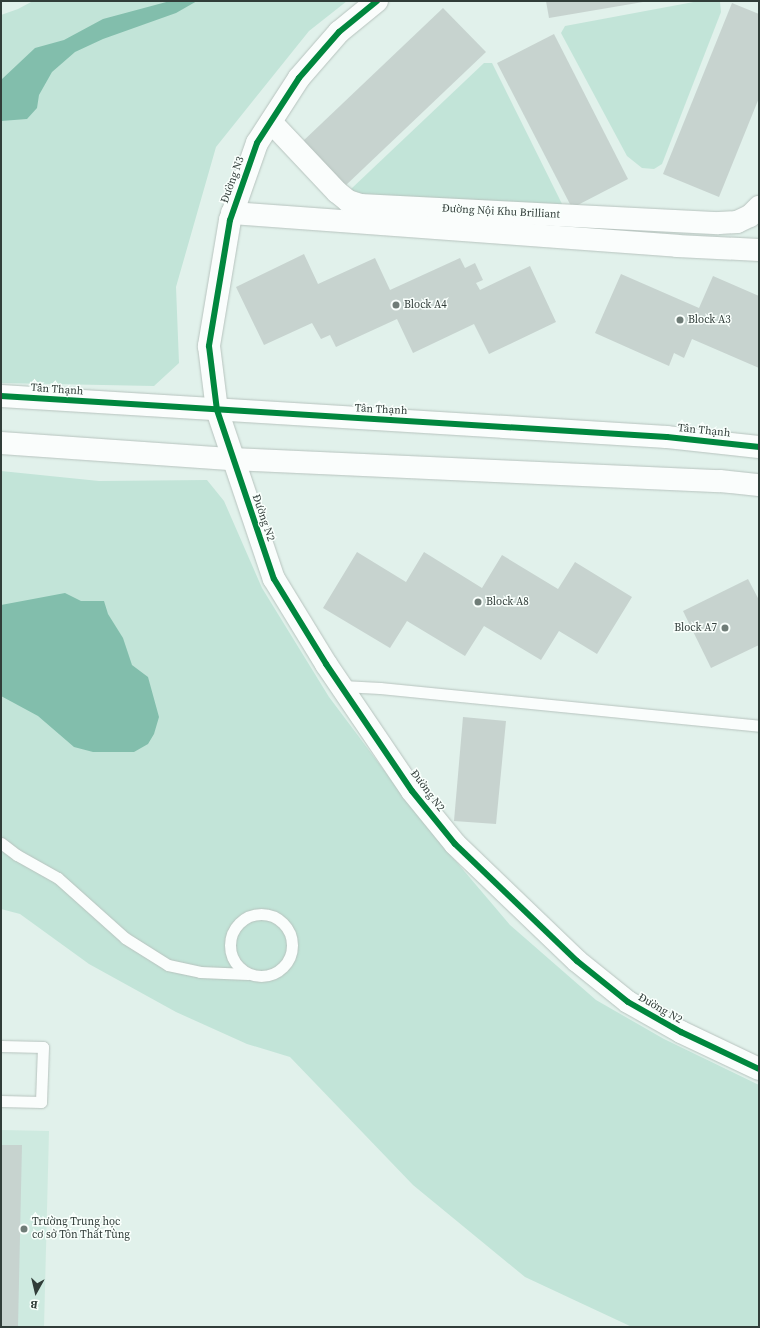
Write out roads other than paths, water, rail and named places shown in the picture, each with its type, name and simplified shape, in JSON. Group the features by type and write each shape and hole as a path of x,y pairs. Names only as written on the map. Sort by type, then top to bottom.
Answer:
{"street":[{"name":"Đường N3","path":"217,410 209,346 232,213 257,142 299,78 339,32 377,1"},
{"name":"Đường Nội Khu Brilliant","path":"271,122 337,192 348,201 360,205 719,223 737,222 750,216 759,207"},
{"path":"232,213 676,246 759,250"},
{"name":"Tân Thạnh","path":"1,396 667,437 759,446"},
{"name":"Đường N2","path":"217,410 232,459 274,579 342,686 412,791 455,844 578,961 628,1002 681,1032 759,1069"},
{"path":"1,443 232,459 712,480 759,485"}],"lane":[{"path":"342,686 380,688 759,726"},
{"path":"1,844 17,855 58,878 125,938 168,965 200,972 248,974 257,976 268,976 278,972 286,966 291,957 293,947 292,936 287,927 280,920 270,915 260,914 250,916 234,929 230,939 230,949 233,959 239,968 248,974"},
{"path":"1,856 17,855"},
{"path":"1,1046 43,1047 41,1102 1,1101"}],"place":[{"name":"Block A4","path":"396,305"},
{"name":"Block A3","path":"680,320"},
{"name":"Block A8","path":"478,602"},
{"name":"Block A7","path":"725,628"},
{"name":"Trường Trung học cơ sở Tôn Thất Tùng","path":"24,1229"}]}
